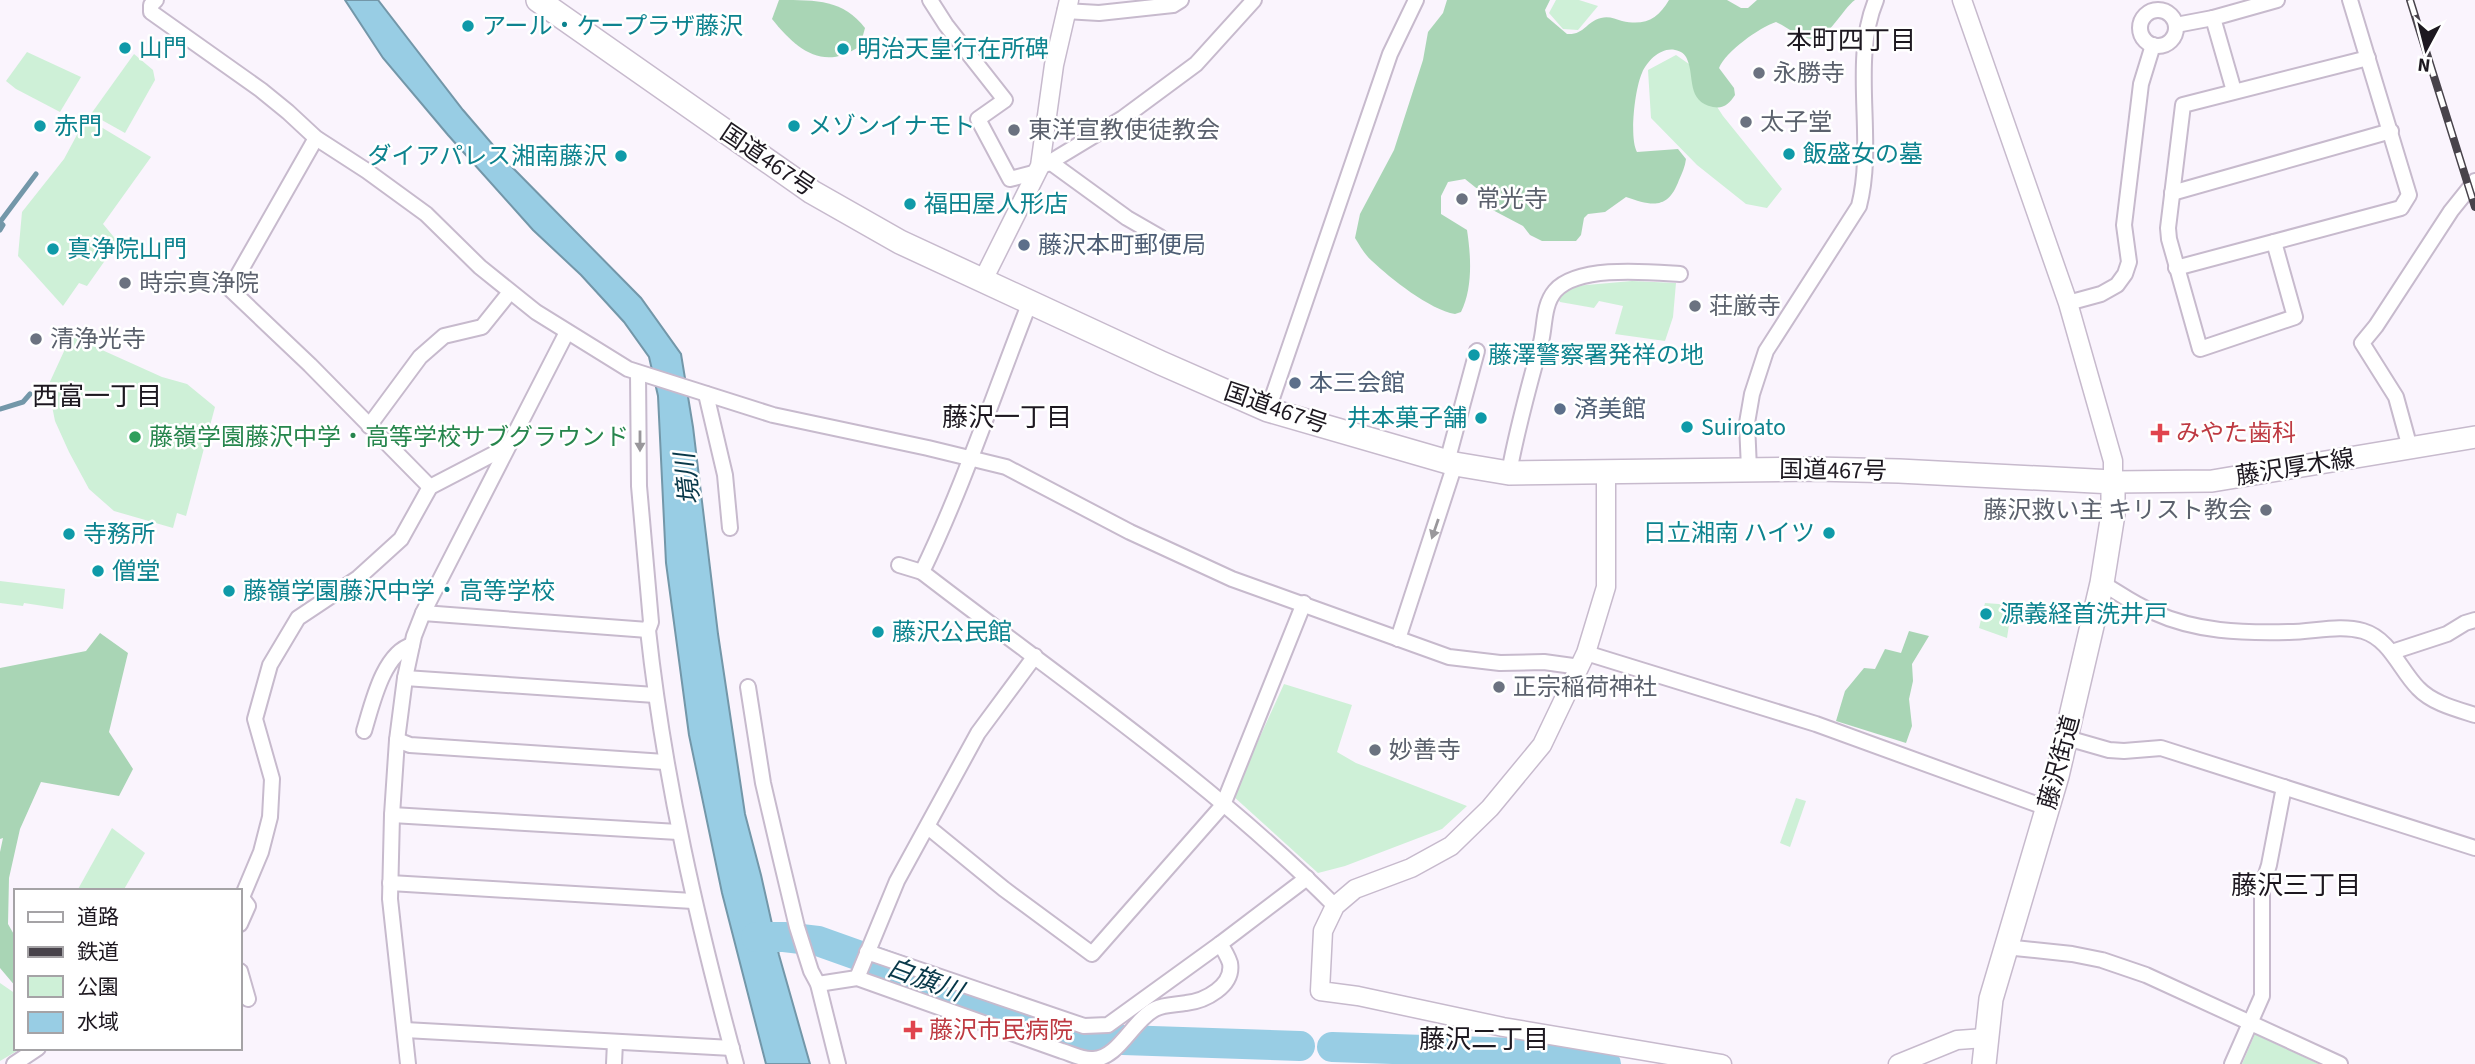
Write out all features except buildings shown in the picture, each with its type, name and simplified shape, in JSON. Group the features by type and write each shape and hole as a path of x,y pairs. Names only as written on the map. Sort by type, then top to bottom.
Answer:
{"highway":[{"name":"国道467号","path":"538,0 812,192 900,242 1268,410 1451,463 1509,473 1749,469 1899,471 2113,482"},
{"name":"藤沢街道","path":"1983,1064 1991,999 2067,738 2102,583 2113,514 2113,482"}],"main road":[{"name":"藤沢厚木線","path":"2113,482 2212,481 2475,437"}],"street":[{"path":"930,0 946,25 1005,100 978,119 1010,179 1042,166 1123,118 1196,64 1254,0"},
{"path":"983,280 1042,166 1054,65 1067,5 1098,13 1173,5 1181,0"},
{"path":"1268,410 1391,54 1416,0"},
{"path":"1749,469 1747,423 1752,394 1766,351 1859,205 1863,186 1865,135 1865,47 1867,27 1876,0"},
{"path":"1962,0 2068,303 2113,461 2113,482"},
{"path":"2176,25 2277,0"},
{"path":"2176,268 2401,208 2409,195 2350,0"},
{"path":"154,3 151,12 261,90 316,138 426,214 510,292 567,332 638,373 773,415 996,464 1024,475 1130,531 1232,579 1449,657 1466,661 1583,660 1816,724 2047,808"},
{"path":"2166,6 2176,25 2174,37 2165,44 2153,45 2144,38 2141,22 2148,13 2166,6"},
{"path":"2213,18 2234,91"},
{"path":"2068,303 2101,294 2117,285 2129,262 2124,225 2140,84 2153,45"},
{"path":"2274,242 2295,317 2200,349 2176,268 2168,228 2183,104 2368,58"},
{"path":"2172,193 2391,131"},
{"path":"316,138 230,289 310,365 430,487"},
{"path":"1042,166 1160,237"},
{"path":"2410,448 2396,397 2362,343 2376,326 2451,211 2475,181"},
{"path":"1509,473 1542,337 1541,329 1553,292 1562,285 1590,276 1627,272 1679,274"},
{"path":"369,426 420,357 444,336 482,327 510,292"},
{"path":"922,572 972,458 992,397 1030,302"},
{"path":"408,1064 390,883 397,740 412,645 423,613 567,332"},
{"path":"1398,639 1451,463 1477,351"},
{"path":"638,373 639,486 655,695 665,762 693,901 736,1064"},
{"path":"701,392 725,475 730,528"},
{"path":"242,898 261,852 270,817 272,779 255,719 270,665 298,618 358,578 401,539 430,487 507,447"},
{"path":"1606,472 1606,587 1583,660 1542,745 1490,808 1451,846 1411,868 1355,889 1335,906 1324,931 1320,991 1358,996 1503,1027 1722,1064"},
{"path":"899,565 922,572 1122,721 1223,805 1335,906"},
{"path":"2102,583 2151,612 2209,630 2237,633 2340,629 2363,631 2378,638 2392,652 2405,674 2420,691 2450,708 2475,715"},
{"path":"928,827 1004,889 1092,954 1223,805 1304,603"},
{"path":"423,613 648,630"},
{"path":"2392,652 2446,634 2465,622 2475,620"},
{"path":"364,731 377,687 396,653 412,645"},
{"path":"857,978 897,881 978,733 1035,656"},
{"path":"405,678 655,695"},
{"path":"748,687 763,783 797,927 806,958 818,984 838,1064"},
{"path":"2067,738 2109,750 2161,748 2475,848"},
{"path":"397,740 410,746 665,762"},
{"path":"2232,1064 2262,996 2262,887 2269,865 2284,786"},
{"path":"392,815 678,832"},
{"path":"867,952 1084,1026 1108,1025 1307,878"},
{"path":"390,883 693,901"},
{"path":"242,901 248,906 242,920"},
{"path":"818,984 857,978 1083,1058 1093,1059 1104,1057 1115,1049 1137,1023 1157,1007 1199,1001 1219,989 1230,972 1230,964 1220,944"},
{"path":"2005,947 2072,954 2102,960 2147,975 2340,1064"},
{"path":"242,978 248,999"},
{"path":"405,1030 732,1048"},
{"path":"1898,1064 1957,1040 1985,1038"},
{"path":"614,1064 615,1041"},
{"path":"14,1064 35,1050"}],"green space":[{"path":"779,0 818,1 848,12 865,28 860,46 847,54 834,57 811,54 791,40 772,19"},
{"path":"1447,0 1550,0 1545,10 1547,17 1567,34 1573,34 1604,17 1630,22 1650,20 1669,0 1727,0 1741,8 1748,8 1757,0 1855,0 1829,30 1817,39 1802,36 1776,22 1744,41 1728,55 1719,68 1734,88 1735,95 1723,106 1713,107 1699,100 1693,88 1687,59 1682,53 1670,50 1655,56 1644,68 1639,80 1633,136 1637,152 1678,149 1686,159 1675,190 1670,197 1658,203 1626,197 1605,212 1588,214 1584,218 1581,235 1576,241 1542,241 1530,235 1523,226 1487,207 1480,191 1465,179 1448,182 1441,196 1441,214 1467,230 1470,261 1468,293 1461,312 1455,314 1422,300 1400,284 1369,259 1355,238 1360,214 1394,150 1423,60 1428,32 1443,13"},
{"path":"1556,0 1579,0 1598,6 1578,30 1563,29 1549,13"},
{"path":"27,52 81,77 60,112 6,81"},
{"path":"134,54 153,70 155,80 125,133 91,114"},
{"path":"1676,55 1689,64 1723,116 1782,189 1767,208 1746,204 1697,165 1651,118 1648,70"},
{"path":"86,118 151,157 103,224 118,242 87,286 79,283 63,306 18,256 22,212 64,159"},
{"path":"1632,281 1676,283 1673,317 1665,341 1615,334 1623,306 1599,301 1594,308 1560,302 1556,295 1564,287"},
{"name":"藤嶺学園藤沢中学・高等学校サブグラウンド","path":"71,336 162,377 187,384 215,407 186,516 177,513 173,528 114,511 89,489 69,452 55,421 48,386"},
{"path":"0,581 65,589 63,609 24,603 23,606 0,603"},
{"path":"1985,603 2012,605 2007,638 1979,628"},
{"path":"1909,631 1929,636 1912,664 1913,681 1909,699 1912,726 1906,743 1836,721 1845,691 1864,668 1875,669 1885,649 1901,653"},
{"path":"100,633 128,653 109,732 133,769 119,796 41,782 20,829 9,878 8,924 14,934 14,985 0,968 0,852 3,838 0,839 0,668 86,651"},
{"path":"1284,684 1352,705 1337,752 1356,763 1467,806 1442,829 1345,866 1318,873 1233,796"},
{"path":"1796,798 1806,801 1790,847 1780,843"},
{"path":"112,828 145,853 124,889 78,889"},
{"path":"0,983 14,993 14,1050 19,1050 0,1061"},
{"path":"2255,1034 2319,1064 2242,1064"}],"water":[{"name":"境川","path":"345,0 378,0 463,110 511,166 641,298 681,354 745,814 779,955 810,1064 766,1064 722,893 689,735 666,563 658,396 649,357 624,322 581,275 533,230 448,135 383,58"}],"waterway":[{"path":"0,230 3,225 0,222 36,174"},
{"path":"0,409 23,402 30,394"},
{"name":"白旗川","path":"756,937 818,941 1093,1039 1300,1046"},
{"name":"白旗川","path":"1332,1047 1545,1054 1606,1064"}],"railway":[{"path":"2410,0 2475,207"}],"place":[{"name":"アール・ケープラザ藤沢","path":"468,26"},
{"name":"山門","path":"125,48"},
{"name":"明治天皇行在所碑","path":"843,49"},
{"name":"永勝寺","path":"1759,73"},
{"name":"太子堂","path":"1746,122"},
{"name":"赤門","path":"40,126"},
{"name":"メゾンイナモト","path":"794,126"},
{"name":"東洋宣教使徒教会","path":"1014,130"},
{"name":"飯盛女の墓","path":"1789,154"},
{"name":"ダイアパレス湘南藤沢","path":"621,156"},
{"name":"常光寺","path":"1462,199"},
{"name":"福田屋人形店","path":"910,204"},
{"name":"藤沢本町郵便局","path":"1024,245"},
{"name":"真浄院山門","path":"53,249"},
{"name":"時宗真浄院","path":"125,283"},
{"name":"荘厳寺","path":"1695,306"},
{"name":"清浄光寺","path":"36,339"},
{"name":"藤澤警察署発祥の地","path":"1474,355"},
{"name":"本三会館","path":"1295,383"},
{"name":"済美館","path":"1560,409"},
{"name":"井本菓子舗","path":"1481,418"},
{"name":"Suiroato","path":"1687,427"},
{"name":"みやた歯科","path":"2160,433"},
{"name":"藤嶺学園藤沢中学・高等学校サブグラウンド","path":"135,437"},
{"name":"藤沢救い主 キリスト教会","path":"2266,510"},
{"name":"日立湘南 ハイツ","path":"1829,533"},
{"name":"寺務所","path":"69,534"},
{"name":"僧堂","path":"98,571"},
{"name":"藤嶺学園藤沢中学・高等学校","path":"229,591"},
{"name":"源義経首洗井戸","path":"1986,614"},
{"name":"藤沢公民館","path":"878,632"},
{"name":"正宗稲荷神社","path":"1499,687"},
{"name":"妙善寺","path":"1375,750"},
{"name":"藤沢市民病院","path":"913,1030"}],"district":[{"name":"本町四丁目","path":"1851,40"},
{"name":"西富一丁目","path":"97,396"},
{"name":"藤沢一丁目","path":"1007,417"},
{"name":"藤沢三丁目","path":"2296,885"},
{"name":"藤沢二丁目","path":"1484,1039"}]}
